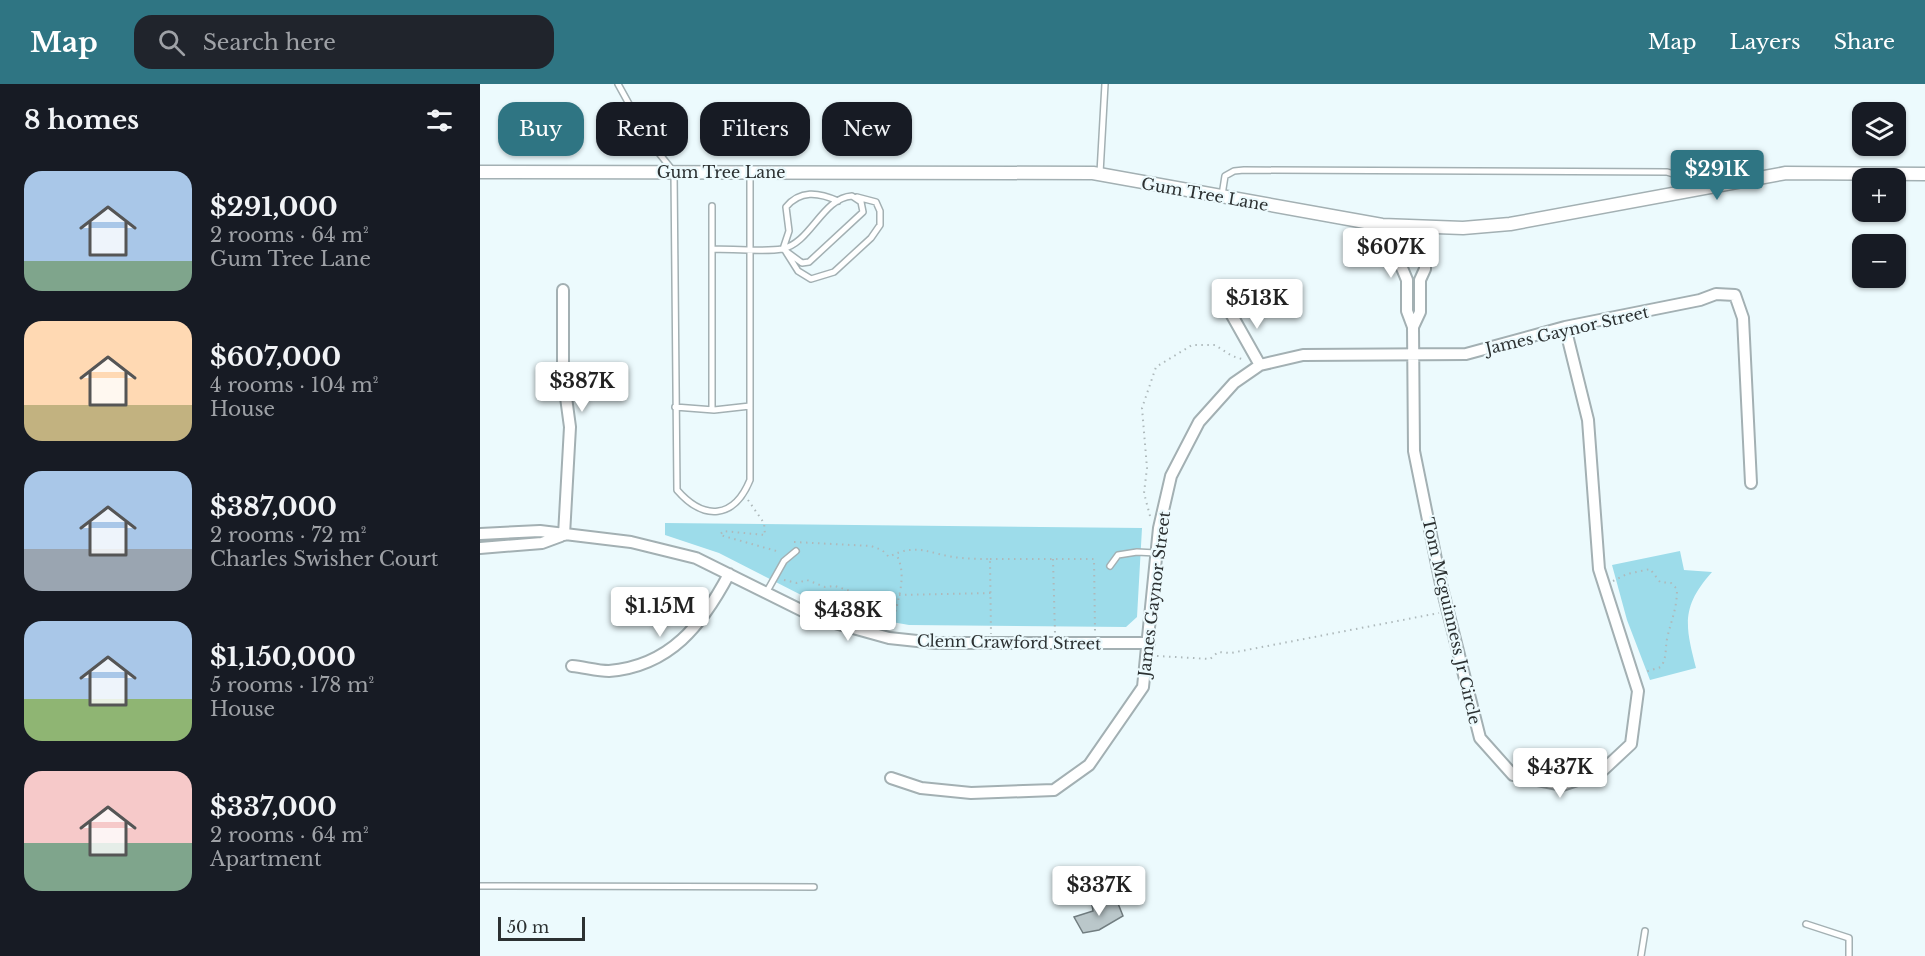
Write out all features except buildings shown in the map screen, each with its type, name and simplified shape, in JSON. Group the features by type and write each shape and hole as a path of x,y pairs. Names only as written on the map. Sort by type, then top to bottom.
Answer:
{"street":[{"name":"Gum Tree Lane","path":"480,172 1100,175 1382,225 1463,228 1510,224 1786,173 1925,174"},
{"name":"Tom Mcguinness Jr Circle","path":"1403,226 1401,268 1407,280 1407,311 1413,327 1414,452 1448,611 1480,738 1513,775 1562,785 1601,772 1631,744 1638,691 1599,569 1591,490 1588,420 1565,327"},
{"name":"Tom Mcguinness Jr Circle","path":"1413,327 1420,312 1420,280 1425,269 1425,227"},
{"path":"563,290 562,375 570,427 564,535"},
{"name":"James Gaynor Street","path":"891,778 921,788 971,793 1054,790 1089,765 1143,687 1148,655 1156,553 1161,517 1171,476 1199,422 1234,383 1260,365 1303,355 1466,354 1565,327 1700,300 1716,294 1735,295 1743,318 1751,483"},
{"path":"1229,310 1260,365"},
{"name":"Clenn Crawford Street","path":"480,534 540,531 631,543 696,558 830,622 889,638 936,643 1149,643"},
{"name":"Clenn Crawford Street","path":"480,548 542,543 564,535"},
{"path":"572,666 607,671 650,663 688,635 729,574"}],"lane":[{"path":"618,84 650,142 674,172 677,490 690,504 704,511 730,508 744,495 750,480 750,172"},
{"path":"1100,175 1105,84"},
{"path":"1221,196 1225,176 1234,171 1667,172 1686,178 1688,191"},
{"path":"783,249 789,231 786,207 794,198 806,194 824,195 838,201"},
{"path":"712,249 783,249 799,239 838,201 846,197 856,197 876,202 880,211 880,225 871,238 834,272 811,279 798,271 783,249"},
{"path":"783,249 802,263 808,262 863,212 861,202 856,197"},
{"path":"712,206 712,410"},
{"path":"1407,280 1420,280"},
{"path":"675,407 712,410 750,406"},
{"path":"766,593 784,561 796,551"},
{"path":"1110,566 1118,555 1137,552 1156,553"},
{"path":"874,634 880,601"},
{"path":"480,886 814,887"},
{"path":"1806,924 1849,938 1849,956"},
{"path":"1641,956 1645,931"}],"path":[{"path":"1161,517 1148,515 1144,493 1147,468 1142,408 1156,368 1192,345 1215,345 1232,356 1260,365"},
{"path":"744,495 764,523 765,535 723,531 720,535 780,552"},
{"path":"774,561 780,552 797,541 871,546 882,550 889,557 917,548 961,558 1094,559 1095,643"},
{"path":"889,638 902,564 896,554"},
{"path":"990,559 992,643"},
{"path":"1053,559 1055,643"},
{"path":"1604,584 1626,574 1650,569 1660,582 1671,583 1677,589 1677,607 1667,637 1666,659 1661,667 1633,676"},
{"path":"777,575 787,581 797,583 807,580 825,587 835,586 847,590 861,599 874,634"},
{"path":"830,622 836,600 847,590"},
{"path":"898,595 991,593"},
{"path":"1148,655 1210,659 1218,651 1231,653 1375,627 1448,611"}],"shaded area":[{"path":"665,523 1142,528 1137,617 1126,627 909,625 858,616 811,600 719,553 665,535"},
{"path":"1680,551 1684,570 1712,572 1695,596 1688,617 1696,668 1650,680 1627,620 1612,565"}]}
